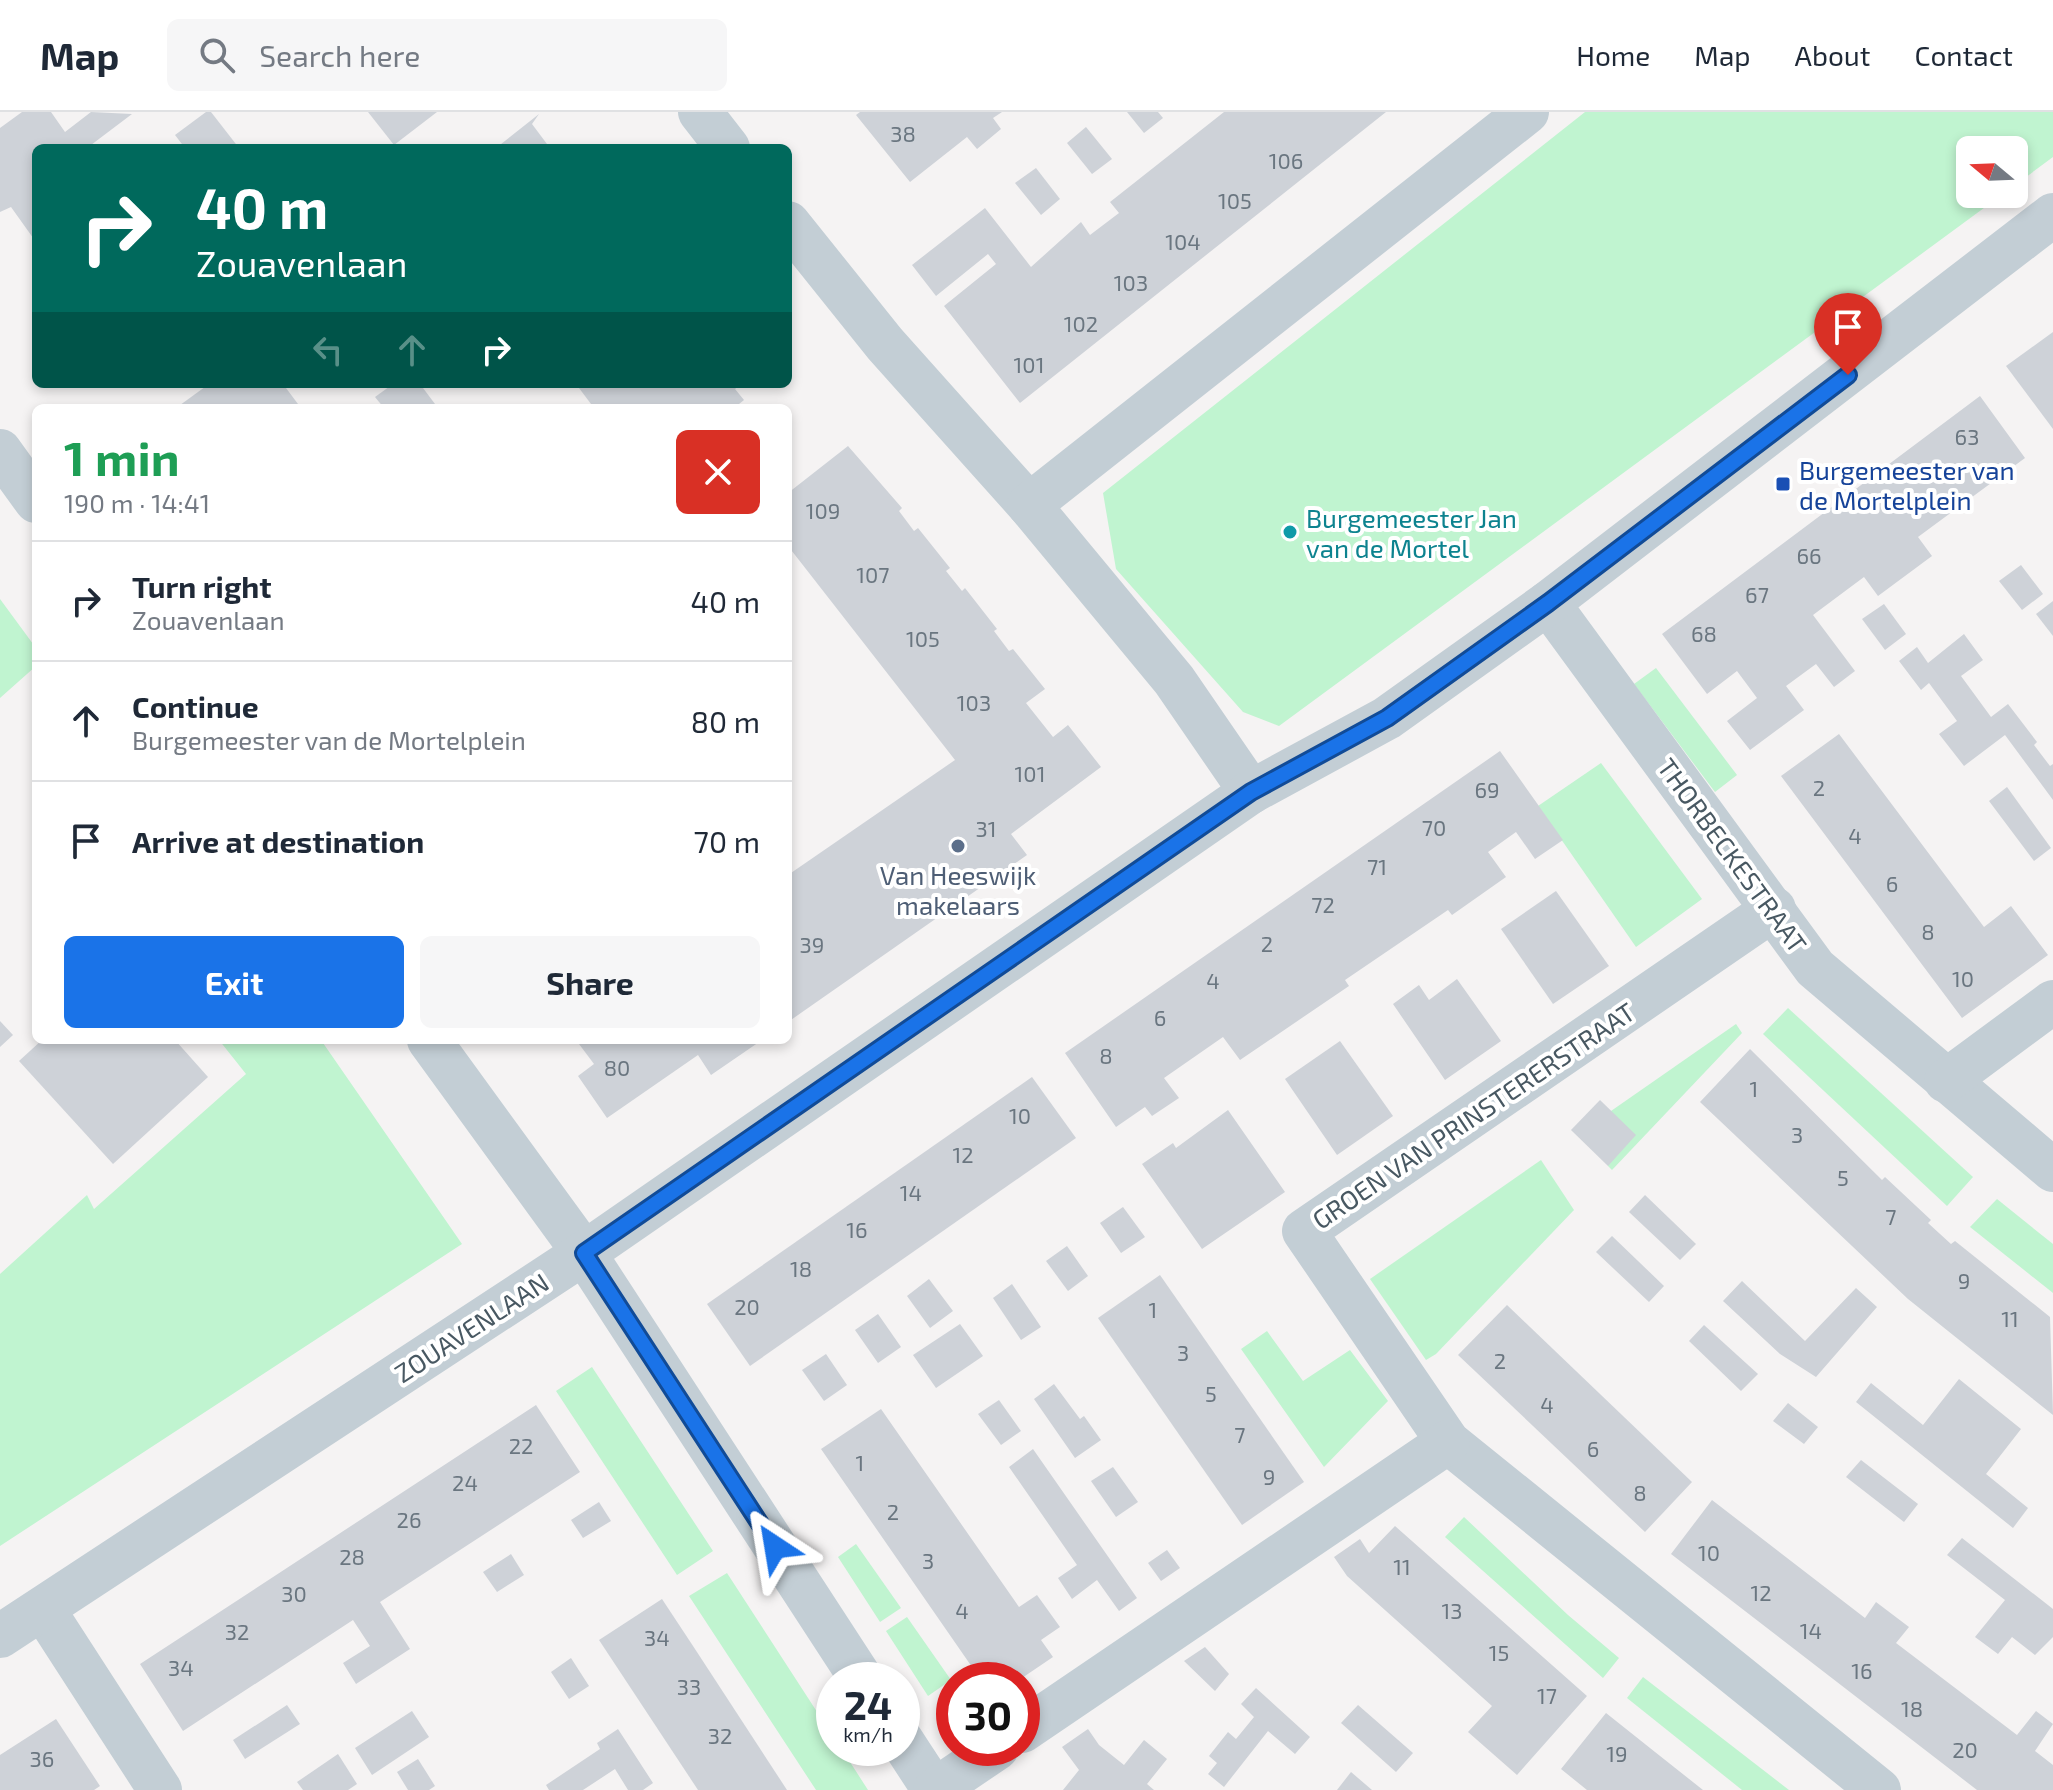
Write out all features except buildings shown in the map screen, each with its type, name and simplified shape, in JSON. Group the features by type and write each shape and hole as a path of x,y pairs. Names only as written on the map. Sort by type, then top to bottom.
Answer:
{"street":[{"path":"700,112 725,144"},
{"path":"1029,505 1527,112"},
{"path":"792,228 885,344 1029,505 1174,680 1251,792 1387,718 1548,603 2053,215"},
{"path":"0,451 32,495"},
{"name":"THORBECKESTRAAT","path":"1548,603 1815,968 2053,1170"},
{"name":"ZOUAVENLAAN","path":"0,1636 584,1253 1251,792"},
{"name":"GROEN VAN PRINSTERERSTRAAT","path":"1774,909 1304,1231 1448,1442 1879,1790"},
{"path":"1946,1081 2053,1002"},
{"path":"432,1044 584,1253 850,1662"},
{"path":"1040,1719 1448,1442"},
{"path":"43,1609 160,1790"},
{"path":"919,1766 935,1790 970,1766"}],"green space":[{"path":"1585,112 2053,112 2053,157 2028,176 2028,136 1956,136 1956,208 1984,208 1279,726 1243,712 1116,569 1103,493"},
{"path":"0,599 32,643 32,670 0,698"},
{"path":"1656,668 1737,775 1715,792 1634,684"},
{"path":"1601,763 1702,899 1636,947 1538,806"},
{"path":"1788,1008 1973,1177 1947,1206 1763,1034"},
{"path":"1736,1024 1742,1033 1612,1170 1608,1166 1611,1111"},
{"path":"222,1044 324,1044 462,1244 0,1546 0,1274 87,1195 94,1209 246,1074"},
{"path":"1541,1160 1574,1210 1436,1354 1426,1360 1370,1279"},
{"path":"1997,1199 2053,1244 2053,1293 1970,1227"},
{"path":"1267,1331 1303,1381 1350,1350 1388,1401 1324,1467 1241,1349"},
{"path":"592,1367 713,1551 677,1575 556,1391"},
{"path":"1464,1517 1568,1615 1619,1658 1603,1678 1445,1537"},
{"path":"856,1544 901,1608 880,1622 838,1557"},
{"path":"727,1573 816,1710 816,1766 853,1766 868,1790 816,1790 689,1596"},
{"path":"907,1617 938,1662 936,1662 936,1690 928,1696 920,1684 920,1662 906,1662 886,1631"},
{"path":"1643,1677 1789,1790 1742,1790 1627,1698"}],"place":[{"name":"Burgemeester van de Mortelplein","path":"1783,484"},
{"name":"Burgemeester Jan van de Mortel","path":"1290,532"},
{"name":"Van Heeswijk makelaars","path":"958,846"}],"route":[{"path":"775,1547 584,1253 1251,792 1387,718 1548,603 1848,375"}]}
